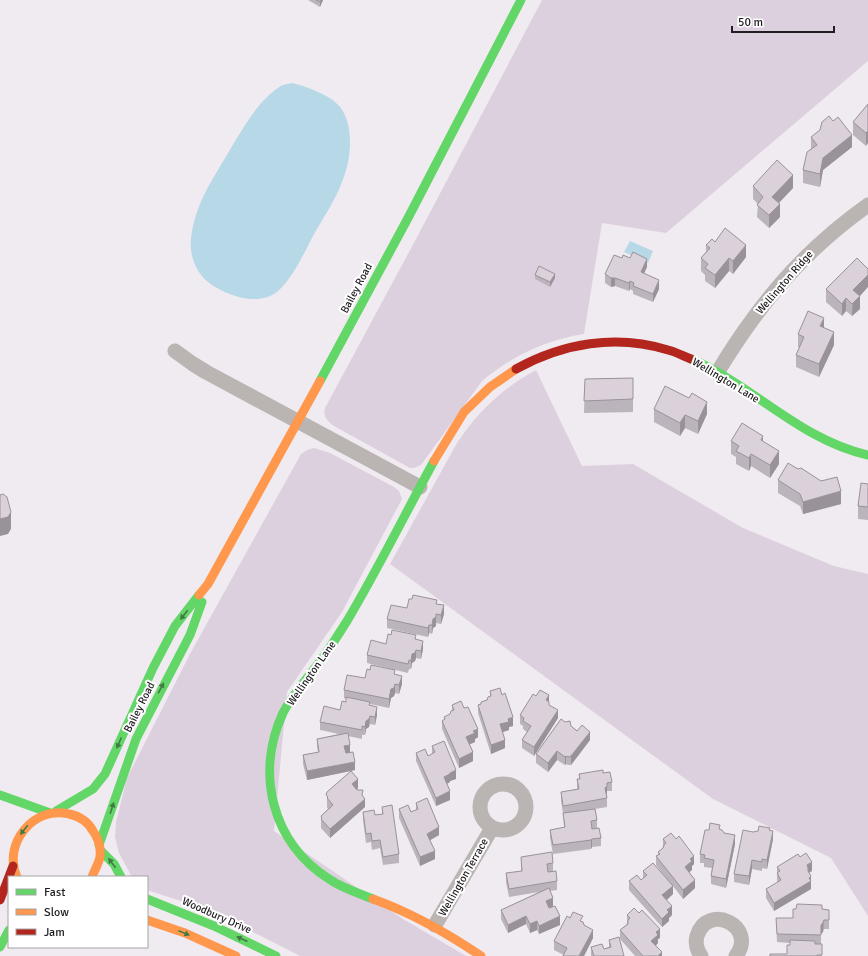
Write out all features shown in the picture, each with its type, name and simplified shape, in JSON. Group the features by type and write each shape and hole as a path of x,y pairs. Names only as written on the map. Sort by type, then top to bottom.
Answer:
{"main road":[{"name":"Bailey Road","path":"92,876 100,860 100,848 136,738 190,635 208,584 408,218 521,0"},
{"name":"Wellington Lane","path":"481,956 435,926 403,910 336,884 318,872 303,857 288,838 277,817 270,795 269,773 271,752 283,714 291,700 338,635 450,432 466,411 489,388 531,361 553,351 596,342 634,343 654,346 676,353 699,363 821,439 844,449 868,455"},
{"name":"Bailey Road","path":"13,863 14,849 22,831 39,817 53,812 89,791 101,780 108,768 153,668 175,626 208,584"},
{"path":"0,795 53,812 66,812 81,818 96,834 100,848 114,864 120,876"},
{"path":"4,848 13,863 17,876"},
{"path":"8,876 13,863"},
{"path":"0,900 8,877"},
{"name":"Woodbury Drive","path":"148,899 208,923 276,956"},
{"path":"148,920 185,933 236,956"},
{"path":"0,947 8,932"}],"street":[{"name":"Wellington Ridge","path":"717,373 747,325 789,273 829,234 868,205"},
{"path":"175,351 203,370 420,487"},
{"name":"Wellington Terrace","path":"435,926 492,828"},
{"path":"701,956 696,946 698,932 702,926 708,922 715,919 722,919 729,921 739,932 741,947 736,956"}],"shaded area":[{"path":"542,0 868,0 868,61 666,233 602,223 584,334 556,340 530,350 493,372 482,381 421,465 410,468 334,426 326,418 325,408"},
{"path":"536,370 582,466 633,464 743,528 834,566 868,574 868,916 831,858 713,799 390,564 465,431 492,401 513,384"},
{"path":"314,448 330,453 394,487 399,491 402,499 342,612 287,692 274,831 403,919 466,956 300,956 207,911 148,890 148,876 131,876 119,853 115,837 116,822 127,778 191,652 301,454"}],"water":[{"path":"292,83 324,95 340,107 345,115 350,134 348,164 342,182 332,203 295,270 277,292 263,298 248,299 232,295 212,285 198,270 193,261 191,250 191,237 194,222 201,201 208,187 254,112 269,95 279,87"},
{"path":"630,241 653,251 648,263 624,252"}],"building":[{"path":"868,104 868,131 866,133 853,122"},
{"path":"829,116 833,121 838,117 852,135 823,158 820,174 803,170 807,152 817,145 811,137 820,130 822,122"},
{"path":"777,160 793,175 772,197 780,204 769,215 757,205 763,197 753,186"},
{"path":"725,228 746,245 733,261 729,258 715,275 705,268 708,264 701,258 710,248 706,245 712,239 715,242"},
{"path":"633,252 647,259 641,272 659,280 653,294 633,286 634,283 630,281 629,283 611,278 605,274 614,255 622,258 623,255 630,258"},
{"path":"857,258 868,269 868,275 853,290 860,296 852,304 846,298 842,304 826,289"},
{"path":"539,266 555,274 550,282 535,275"},
{"path":"808,311 824,318 820,326 834,332 819,364 796,355 804,337 798,334"},
{"path":"633,378 633,399 584,401 585,379"},
{"path":"665,386 689,398 692,393 707,402 698,421 685,415 680,423 654,409"},
{"path":"742,423 763,436 761,440 779,451 770,465 751,454 749,458 736,451 739,446 731,441"},
{"path":"788,463 798,469 801,468 821,481 837,477 841,491 803,502 800,494 778,480"},
{"path":"861,483 868,484 868,507 858,506"},
{"path":"3,494 7,497 11,512 8,517 0,519 0,495"},
{"path":"413,595 437,600 436,604 444,605 441,615 436,614 432,625 429,625 428,628 387,619 391,605 407,608 409,599 412,599"},
{"path":"392,630 416,635 415,639 423,641 421,651 416,650 415,653 412,654 411,661 409,660 408,664 367,655 371,640 386,644 388,634 391,635"},
{"path":"371,665 395,670 394,674 402,676 399,685 395,684 394,688 391,689 389,699 344,690 347,675 365,678 367,669 370,670"},
{"path":"500,688 502,695 505,693 513,717 508,719 509,722 500,724 505,740 491,745 478,705 491,696 490,691"},
{"path":"540,690 549,695 546,700 549,702 549,705 558,710 534,747 522,740 531,726 523,721 524,718 520,715 533,694 536,696"},
{"path":"346,697 370,702 369,705 377,707 375,717 370,716 366,721 365,727 362,726 362,730 320,722 324,706 340,710 342,701 346,702"},
{"path":"461,701 464,708 468,707 478,729 473,731 475,733 466,737 473,752 459,759 442,721 445,719 444,717 454,710 452,705"},
{"path":"561,719 565,722 570,721 571,726 577,731 582,725 590,732 571,756 565,757 557,751 548,763 536,754"},
{"path":"348,733 350,745 344,746 346,753 353,752 355,762 307,771 303,755 319,752 317,739"},
{"path":"444,741 456,770 444,777 450,791 436,798 416,753 425,749 428,756 435,752 432,746"},
{"path":"603,770 603,773 610,772 612,782 607,783 605,788 607,798 563,806 561,792 579,789 577,779 580,779 579,774"},
{"path":"351,771 358,779 352,784 357,790 363,790 362,795 365,799 330,829 321,819 321,816 333,805 327,798 327,792"},
{"path":"427,798 439,827 427,834 435,851 420,857 399,809 408,805 411,812 418,809 416,803"},
{"path":"392,805 399,854 383,857 380,840 372,841 371,833 366,834 363,812 374,810 375,815 383,814 382,807"},
{"path":"595,809 597,820 591,821 592,829 599,828 601,838 553,845 550,830 565,827 563,813"},
{"path":"710,823 720,825 719,829 724,833 735,835 726,879 711,876 714,860 704,858 705,855 700,854 705,830 709,830"},
{"path":"759,826 770,828 769,830 773,831 767,860 762,859 762,862 752,860 749,876 734,874 743,830 753,832 758,831"},
{"path":"671,833 676,839 679,836 694,856 690,859 692,861 685,867 695,880 683,890 656,856 660,854 658,852 666,843 663,839"},
{"path":"552,852 553,863 547,864 548,872 556,871 557,881 509,889 506,873 522,871 521,857"},
{"path":"806,853 812,862 807,865 811,876 809,878 811,881 774,903 766,889 781,880 777,873 780,871 777,867 798,854 800,857"},
{"path":"653,863 673,886 662,895 672,906 667,910 669,912 662,919 629,881 637,875 641,880 647,875 643,871"},
{"path":"549,888 553,898 546,901 549,908 555,906 560,916 539,926 537,921 530,924 526,916 508,925 501,910"},
{"path":"797,904 822,905 822,909 829,910 829,920 824,920 821,925 821,935 777,934 776,918 793,918 793,909 796,909"},
{"path":"634,908 639,913 642,910 660,929 656,932 658,935 651,941 662,952 658,956 643,956 620,930 628,924 628,920 630,918 627,915"},
{"path":"573,912 583,916 580,921 593,930 579,956 563,956 567,948 554,941 567,916 570,918"},
{"path":"619,937 624,956 594,956 591,947 602,944 604,949 611,947 609,940"},
{"path":"790,940 815,941 815,944 822,944 822,955 770,956 770,954 787,954 787,945 790,945"}],"traffic: fast":[{"path":"320,381 408,218 521,0"},
{"path":"691,359 714,370 798,425 820,437 843,448 868,455"},
{"path":"373,899 345,888 329,879 310,864 294,846 282,826 274,805 270,782 270,759 275,736 283,713 347,621 381,561 434,461"},
{"path":"56,811 93,789 105,774 153,668 175,626 199,595"},
{"path":"99,845 136,739 190,635 202,602"},
{"path":"0,795 50,813"},
{"path":"101,851 114,864 120,876"},
{"path":"148,899 214,926 276,956"},
{"path":"0,947 8,932"}],"traffic: slow":[{"path":"434,461 464,412 490,387 516,369"},
{"path":"199,595 208,584 320,381"},
{"path":"17,876 13,864 14,852 18,840 24,830 33,821 44,815 56,813 69,814 80,818 89,825 95,834 100,847 100,857 92,876"},
{"path":"373,899 429,924 481,956"},
{"path":"148,920 185,933 236,956"}],"traffic: jam":[{"path":"516,369 534,360 571,347 609,342 648,345 671,351 691,359"},
{"path":"9,876 13,866"},
{"path":"0,900 8,879"}]}
